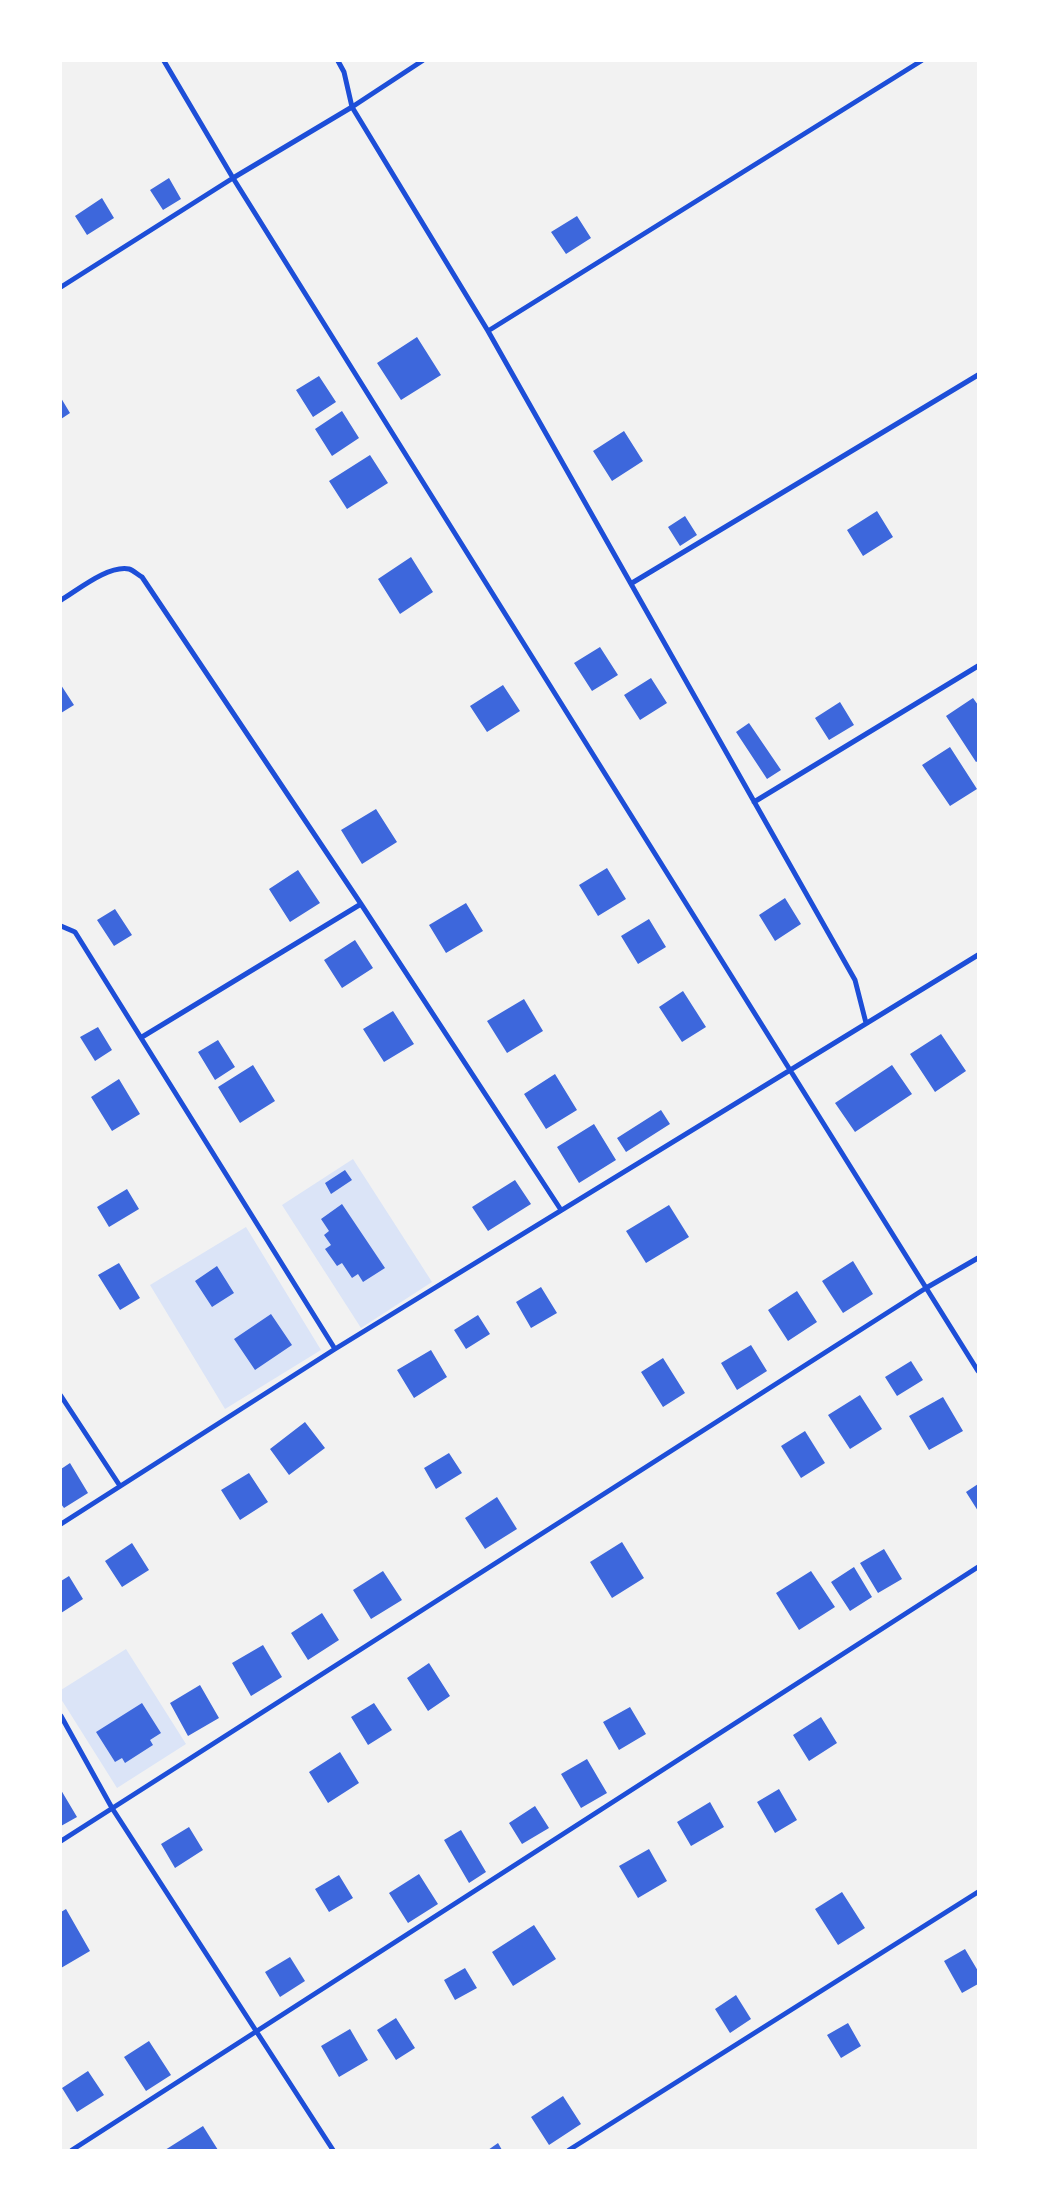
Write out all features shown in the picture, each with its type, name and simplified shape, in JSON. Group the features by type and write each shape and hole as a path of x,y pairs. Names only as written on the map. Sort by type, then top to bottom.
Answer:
{"street":[{"path":"164,61 233,178 978,1371"},
{"path":"338,61 344,72 352,107 488,331 855,980 866,1023"},
{"path":"61,287 233,178 352,107 422,61"},
{"path":"488,331 921,61"},
{"path":"632,583 978,375"},
{"path":"61,600 99,576 113,570 129,569 142,577 361,904 561,1210"},
{"path":"754,802 978,666"},
{"path":"142,1037 361,904"},
{"path":"61,926 75,932 335,1349"},
{"path":"61,1524 335,1349 978,955"},
{"path":"61,1841 926,1288 978,1258"},
{"path":"61,1396 120,1486"},
{"path":"72,2150 978,1567"},
{"path":"61,1716 112,1808 333,2150"},
{"path":"569,2150 978,1892"}],"shaded area":[{"path":"353,1159 432,1282 361,1328 282,1205"},
{"path":"246,1227 321,1350 225,1409 150,1285"},
{"path":"126,1649 186,1744 117,1788 61,1699 61,1690"}],"building":[{"path":"169,178 181,199 163,210 150,190"},
{"path":"102,198 114,218 87,235 75,216"},
{"path":"577,216 591,238 566,254 551,232"},
{"path":"417,337 441,375 401,400 377,363"},
{"path":"319,376 336,402 313,417 296,390"},
{"path":"61,398 70,413 61,419"},
{"path":"342,411 359,438 332,456 315,429"},
{"path":"624,431 643,461 612,481 593,451"},
{"path":"370,455 388,483 347,509 329,481"},
{"path":"877,511 893,537 863,556 847,530"},
{"path":"685,516 697,535 680,546 668,527"},
{"path":"411,557 433,592 400,614 378,579"},
{"path":"600,647 618,675 592,691 574,663"},
{"path":"651,678 667,703 640,720 624,695"},
{"path":"61,685 74,705 61,713"},
{"path":"503,685 520,711 487,732 470,706"},
{"path":"973,698 978,705 978,761 976,762 946,716"},
{"path":"840,702 854,725 829,740 815,718"},
{"path":"749,723 781,770 767,779 736,732"},
{"path":"950,747 977,789 950,806 922,765"},
{"path":"376,809 397,842 362,864 341,830"},
{"path":"607,868 626,899 598,916 579,885"},
{"path":"298,870 320,903 290,922 269,889"},
{"path":"785,898 801,924 775,941 759,915"},
{"path":"466,903 483,931 446,953 429,925"},
{"path":"115,909 132,935 114,946 97,920"},
{"path":"649,919 666,947 638,964 621,936"},
{"path":"355,940 373,968 342,988 324,960"},
{"path":"683,991 706,1027 682,1042 659,1007"},
{"path":"524,999 543,1031 507,1053 487,1021"},
{"path":"393,1011 414,1044 384,1062 363,1029"},
{"path":"98,1027 112,1050 95,1061 80,1037"},
{"path":"941,1034 966,1071 935,1092 910,1054"},
{"path":"218,1040 235,1067 215,1080 198,1052"},
{"path":"253,1065 275,1101 240,1123 218,1087"},
{"path":"892,1065 912,1094 855,1132 835,1103"},
{"path":"555,1074 577,1110 546,1129 524,1094"},
{"path":"119,1079 140,1114 112,1131 91,1097"},
{"path":"661,1110 670,1124 626,1152 617,1138"},
{"path":"594,1124 616,1160 579,1183 557,1147"},
{"path":"345,1170 352,1180 331,1194 325,1183"},
{"path":"515,1180 531,1204 488,1231 472,1207"},
{"path":"127,1189 139,1209 109,1227 97,1207"},
{"path":"342,1204 385,1268 363,1282 358,1274 352,1278 342,1263 337,1266 325,1249 331,1245 324,1235 329,1231 321,1219"},
{"path":"669,1205 689,1237 646,1263 626,1231"},
{"path":"853,1261 873,1294 843,1313 822,1281"},
{"path":"119,1263 140,1298 120,1310 98,1275"},
{"path":"217,1266 234,1293 212,1307 195,1281"},
{"path":"541,1287 557,1313 531,1328 516,1302"},
{"path":"797,1291 817,1322 788,1341 768,1310"},
{"path":"271,1314 292,1345 255,1370 234,1339"},
{"path":"478,1315 490,1334 466,1349 454,1330"},
{"path":"751,1345 767,1371 737,1390 721,1363"},
{"path":"431,1350 447,1377 414,1398 397,1370"},
{"path":"663,1358 685,1393 663,1407 641,1372"},
{"path":"911,1361 923,1380 897,1396 885,1377"},
{"path":"860,1395 882,1429 850,1449 828,1415"},
{"path":"943,1397 963,1431 929,1450 909,1416"},
{"path":"305,1422 325,1448 289,1475 270,1449"},
{"path":"805,1431 825,1463 801,1478 781,1446"},
{"path":"449,1453 462,1473 436,1489 424,1468"},
{"path":"70,1463 88,1493 64,1508 61,1504 61,1469"},
{"path":"249,1473 268,1502 240,1520 221,1490"},
{"path":"978,1484 978,1511 966,1492"},
{"path":"497,1497 517,1529 485,1549 465,1518"},
{"path":"622,1542 644,1578 612,1598 590,1562"},
{"path":"132,1543 149,1570 122,1587 105,1561"},
{"path":"884,1549 902,1579 878,1593 860,1563"},
{"path":"854,1567 872,1597 850,1611 831,1582"},
{"path":"383,1571 402,1600 371,1619 353,1590"},
{"path":"811,1571 835,1607 799,1630 776,1593"},
{"path":"69,1576 83,1599 61,1613 61,1581"},
{"path":"322,1613 339,1640 308,1660 291,1633"},
{"path":"263,1645 282,1677 251,1696 232,1663"},
{"path":"429,1663 450,1696 428,1711 407,1678"},
{"path":"200,1685 219,1718 188,1736 170,1703"},
{"path":"142,1703 161,1733 150,1740 153,1745 125,1763 122,1758 115,1762 96,1732"},
{"path":"374,1703 392,1730 368,1745 351,1717"},
{"path":"630,1707 646,1734 619,1750 603,1722"},
{"path":"821,1717 837,1743 809,1761 793,1735"},
{"path":"340,1752 359,1783 328,1803 309,1772"},
{"path":"587,1759 607,1793 581,1808 561,1774"},
{"path":"779,1789 797,1820 775,1833 757,1802"},
{"path":"61,1790 77,1817 61,1826"},
{"path":"710,1802 724,1827 691,1846 677,1822"},
{"path":"535,1806 549,1828 522,1844 509,1823"},
{"path":"189,1827 203,1850 175,1868 161,1844"},
{"path":"461,1830 486,1872 469,1883 444,1840"},
{"path":"649,1849 667,1881 638,1898 619,1866"},
{"path":"419,1874 438,1904 408,1923 389,1893"},
{"path":"339,1875 353,1898 329,1912 315,1889"},
{"path":"842,1892 865,1928 838,1945 815,1909"},
{"path":"66,1909 90,1951 61,1968 61,1912"},
{"path":"534,1925 556,1959 513,1986 492,1952"},
{"path":"965,1949 978,1971 978,1984 962,1993 944,1961"},
{"path":"290,1957 305,1981 280,1997 265,1972"},
{"path":"465,1968 477,1988 455,2000 444,1980"},
{"path":"736,1995 751,2019 730,2033 715,2009"},
{"path":"396,2018 415,2048 396,2060 377,2030"},
{"path":"848,2023 861,2046 841,2058 827,2035"},
{"path":"350,2029 368,2060 339,2077 321,2046"},
{"path":"149,2041 171,2075 146,2091 124,2057"},
{"path":"88,2071 104,2095 77,2112 62,2088"},
{"path":"563,2096 581,2124 549,2145 531,2117"},
{"path":"203,2126 218,2150 165,2150"},
{"path":"498,2143 502,2150 488,2150"}]}
